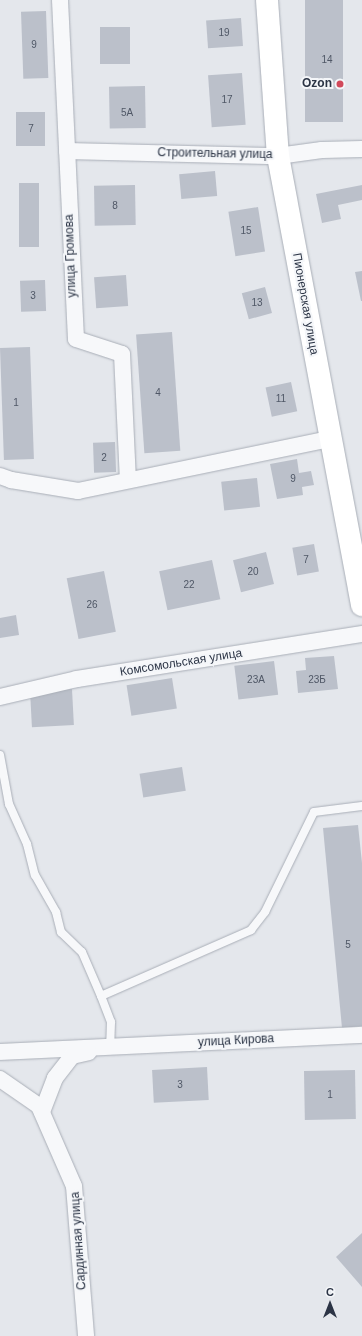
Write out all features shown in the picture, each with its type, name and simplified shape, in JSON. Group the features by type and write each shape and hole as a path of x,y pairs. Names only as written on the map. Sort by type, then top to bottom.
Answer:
{"street":[{"name":"улица Громова","path":"60,0 76,339 122,354 128,479"},
{"name":"Пионерская улица","path":"267,0 278,156 362,606"},
{"name":"Строительная улица","path":"67,151 278,156 322,150 362,149"},
{"path":"0,476 11,480 78,490 330,439"},
{"name":"Комсомольская улица","path":"0,696 77,679 362,634"},
{"name":"улица Кирова","path":"110,1048 362,1035"},
{"path":"0,1052 110,1048"},
{"path":"42,1112 55,1078 72,1056 110,1048"},
{"name":"Сардинная улица","path":"0,1079 39,1106 74,1186 86,1336"}],"lane":[{"path":"0,755 9,804 26,844 35,875 56,912 61,932 82,952 111,1022 110,1048"},
{"path":"101,996 251,930 264,912 314,812 362,806"}],"building":[{"path":"305,0 343,0 343,122 305,122"},
{"path":"46,11 48,78 23,79 21,12"},
{"path":"241,18 243,46 208,48 206,20"},
{"path":"100,27 130,27 130,64 100,64"},
{"path":"242,73 246,125 212,127 208,75"},
{"path":"145,86 146,128 110,129 109,87"},
{"path":"16,112 45,112 45,146 16,146"},
{"path":"215,171 217,196 181,199 179,174"},
{"path":"19,183 39,183 39,247 19,247"},
{"path":"135,185 136,225 95,226 94,186"},
{"path":"362,185 362,200 338,205 341,219 322,223 316,194"},
{"path":"258,207 265,251 235,256 228,212"},
{"path":"362,271 362,301 361,301 355,272"},
{"path":"126,275 128,306 96,308 94,277"},
{"path":"45,280 46,311 21,312 20,281"},
{"path":"265,287 272,313 249,319 242,293"},
{"path":"172,332 180,451 144,453 136,335"},
{"path":"30,347 34,459 4,460 0,348"},
{"path":"291,382 297,411 272,417 266,387"},
{"path":"115,442 116,472 94,473 93,443"},
{"path":"297,459 299,473 311,471 314,485 302,487 303,495 277,499 270,464"},
{"path":"257,478 260,507 224,511 221,482"},
{"path":"314,544 319,572 297,575 292,548"},
{"path":"266,552 274,584 241,592 233,560"},
{"path":"212,560 220,599 167,610 159,571"},
{"path":"104,571 116,632 79,639 67,578"},
{"path":"16,615 19,635 0,638 0,618"},
{"path":"334,656 338,689 298,693 296,671 306,670 305,658"},
{"path":"274,661 278,695 238,700 234,666"},
{"path":"172,678 177,709 131,716 127,685"},
{"path":"72,689 74,725 32,727 30,691"},
{"path":"182,767 186,791 143,797 140,774"},
{"path":"358,825 362,863 362,1026 342,1028 323,828"},
{"path":"207,1067 209,1100 154,1103 152,1070"},
{"path":"355,1070 356,1119 305,1120 304,1071"},
{"path":"362,1233 362,1287 336,1257"}],"place":[{"name":"Ozon","path":"340,84"}]}
